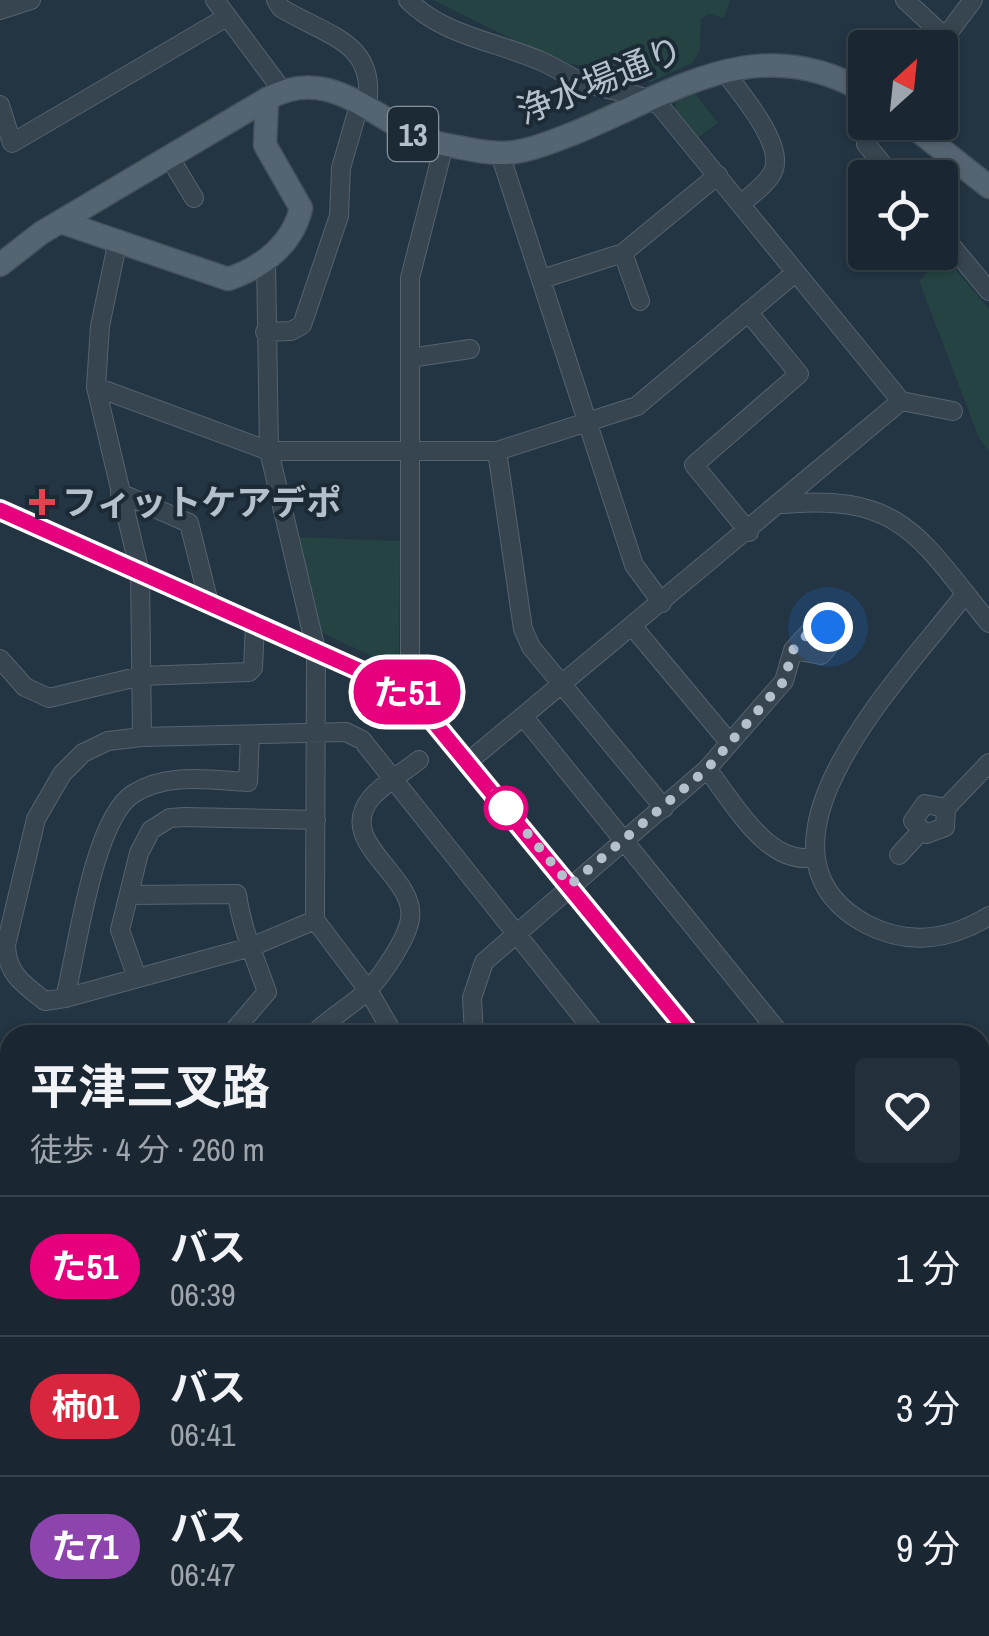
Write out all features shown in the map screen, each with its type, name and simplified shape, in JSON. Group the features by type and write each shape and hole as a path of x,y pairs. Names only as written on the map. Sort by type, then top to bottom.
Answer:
{"main road":[{"name":"浄水場通り","path":"274,94 319,87 364,104 408,131 444,145 500,154 556,140 723,70 783,65 848,84"},
{"path":"0,264 61,222 274,94"},
{"path":"61,222 228,279 266,261 289,235 301,208 266,145 274,94"},
{"path":"930,140 989,187"}],"street":[{"path":"0,10 31,0"},
{"path":"215,0 274,94"},
{"path":"265,332 291,331 302,324 339,216 340,168 371,80 362,55 281,8 276,0"},
{"path":"408,0 431,19 546,63 586,84 649,98 718,176 901,401 953,411"},
{"path":"905,0 931,30"},
{"path":"950,30 973,0"},
{"path":"0,105 12,143 226,18"},
{"path":"723,70 762,123 776,164 773,173 741,204"},
{"path":"868,140 866,144 879,160"},
{"path":"410,693 410,278 444,145"},
{"path":"500,154 634,565 662,603"},
{"path":"170,158 194,198"},
{"path":"542,279 623,253 718,176"},
{"path":"118,240 100,326 96,387 140,573 142,737"},
{"path":"623,253 640,301"},
{"path":"958,253 989,290"},
{"path":"266,261 269,451 316,650 315,920 368,990 388,1025"},
{"path":"96,387 269,451 497,451 636,406 796,273"},
{"path":"748,312 799,374 694,466 750,532"},
{"path":"410,358 470,349"},
{"path":"468,762 750,532 901,401"},
{"path":"497,451 523,629 530,647 565,683 664,808"},
{"path":"120,494 188,523 209,603"},
{"path":"782,504 852,504 882,512 925,542 989,623"},
{"path":"0,510 410,693 683,1025"},
{"path":"966,594 842,753 818,820 815,856 824,882 846,910 902,938 956,932 989,916"},
{"path":"0,659 25,688 49,698 141,676 248,672 254,668 255,624"},
{"path":"634,627 730,742"},
{"path":"474,1025 475,979 484,962 707,769 784,681 793,650"},
{"path":"524,716 773,1025"},
{"path":"315,920 251,947 65,998 45,1000 14,977 6,960 6,944 36,819 62,774 83,752 108,741 142,737 346,732 362,740 590,1025"},
{"path":"65,998 104,839 119,807 132,794 176,779 248,782 250,735"},
{"path":"325,1025 368,990 409,925 411,906 405,891 364,838 366,807 419,760"},
{"path":"899,855 922,830 935,833 945,827 946,808 989,764"},
{"path":"707,769 771,846 788,856 815,856"},
{"path":"137,978 120,930 146,838 170,818 316,820"},
{"path":"129,895 237,894 242,935 251,947 267,992 239,1025"}],"green space":[{"path":"433,0 730,0 724,18 709,14 701,19 700,50 692,63 651,82 623,80 603,68 561,63"},
{"path":"694,92 718,123 698,138 675,111 676,100"},
{"path":"930,270 956,270 989,309 989,452 979,438 919,281"},
{"path":"297,537 400,541 399,656 386,663 321,632"}],"bus line":[{"name":"た51","path":"0,510 410,693 683,1025"}],"place":[{"name":"フィットケアデポ","path":"42,502"}],"route":[{"path":"506,808 494,793 570,885 707,769 784,681 793,650 808,629 816,625 828,627"}]}
